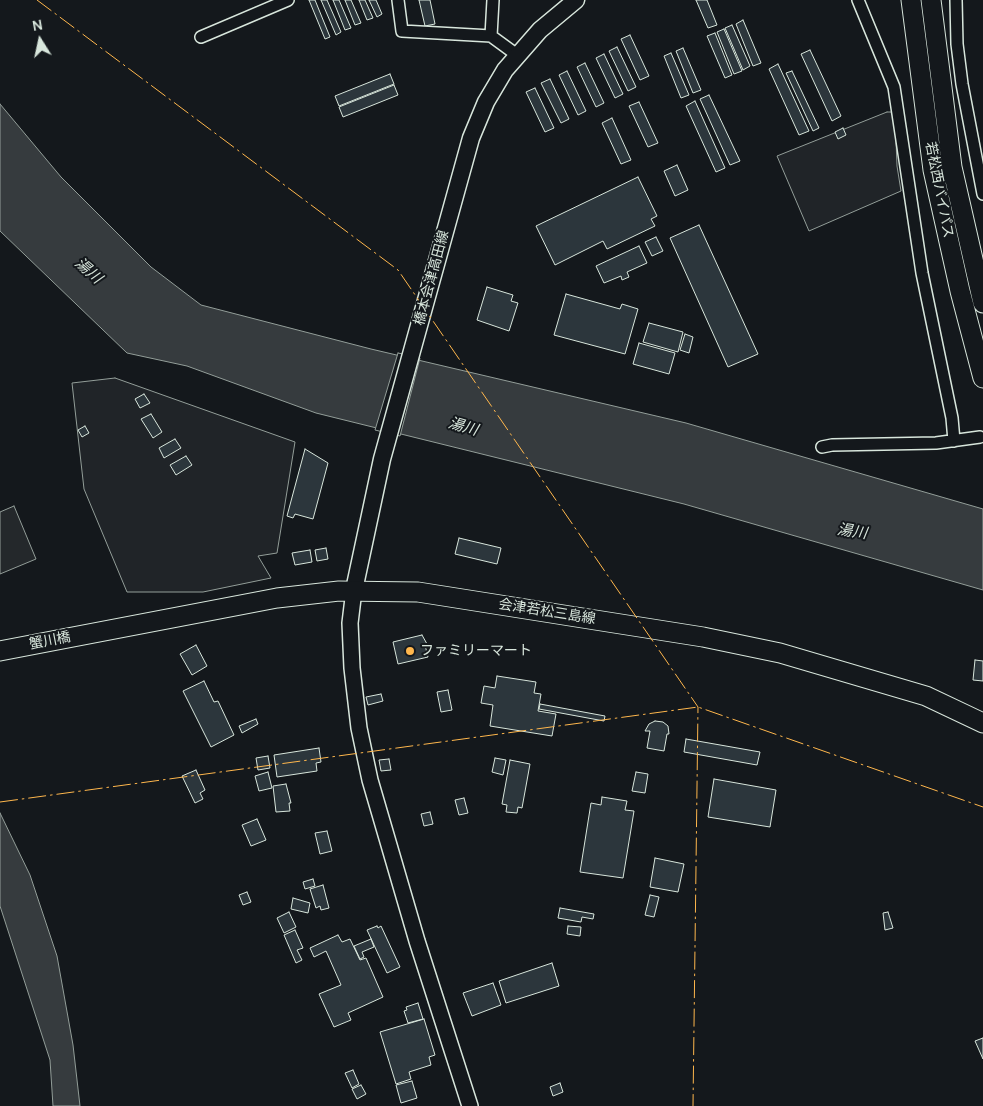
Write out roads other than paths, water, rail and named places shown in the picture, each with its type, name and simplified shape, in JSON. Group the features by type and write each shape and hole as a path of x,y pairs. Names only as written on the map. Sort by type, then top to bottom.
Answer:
{"main road":[{"name":"橋本会津高田線","path":"354,590 382,459 471,138 486,102 517,55 540,30 576,0"},
{"name":"若松西バイパス","path":"911,0 933,170 960,291 983,378"},
{"name":"若松西バイパス","path":"931,0 952,167 983,303"},
{"name":"会津若松三島線","path":"101,631 268,599 354,590 399,591 448,596 703,637 780,653 916,693 983,723"},
{"name":"蟹川橋","path":"0,651 101,631"}],"street":[{"path":"201,38 288,0"},
{"path":"398,0 402,31 491,36 517,55"},
{"path":"491,36 493,0"},
{"path":"858,0 894,87 922,274 952,418 954,441"},
{"path":"956,0 957,44 961,75 983,194"},
{"path":"822,448 832,445 936,443 980,437"},
{"path":"354,590 350,622 352,668 359,728 370,780 417,941 470,1106"}],"water":[{"name":"湯川","path":"0,104 61,177 151,267 201,305 371,349 686,423 983,509 983,590 684,504 316,413 187,366 127,353 0,231"},
{"path":"0,813 30,875 57,956 73,1045 80,1106 53,1106 50,1060 0,906"}],"place":[{"name":"ファミリーマート","path":"410,651"}]}
